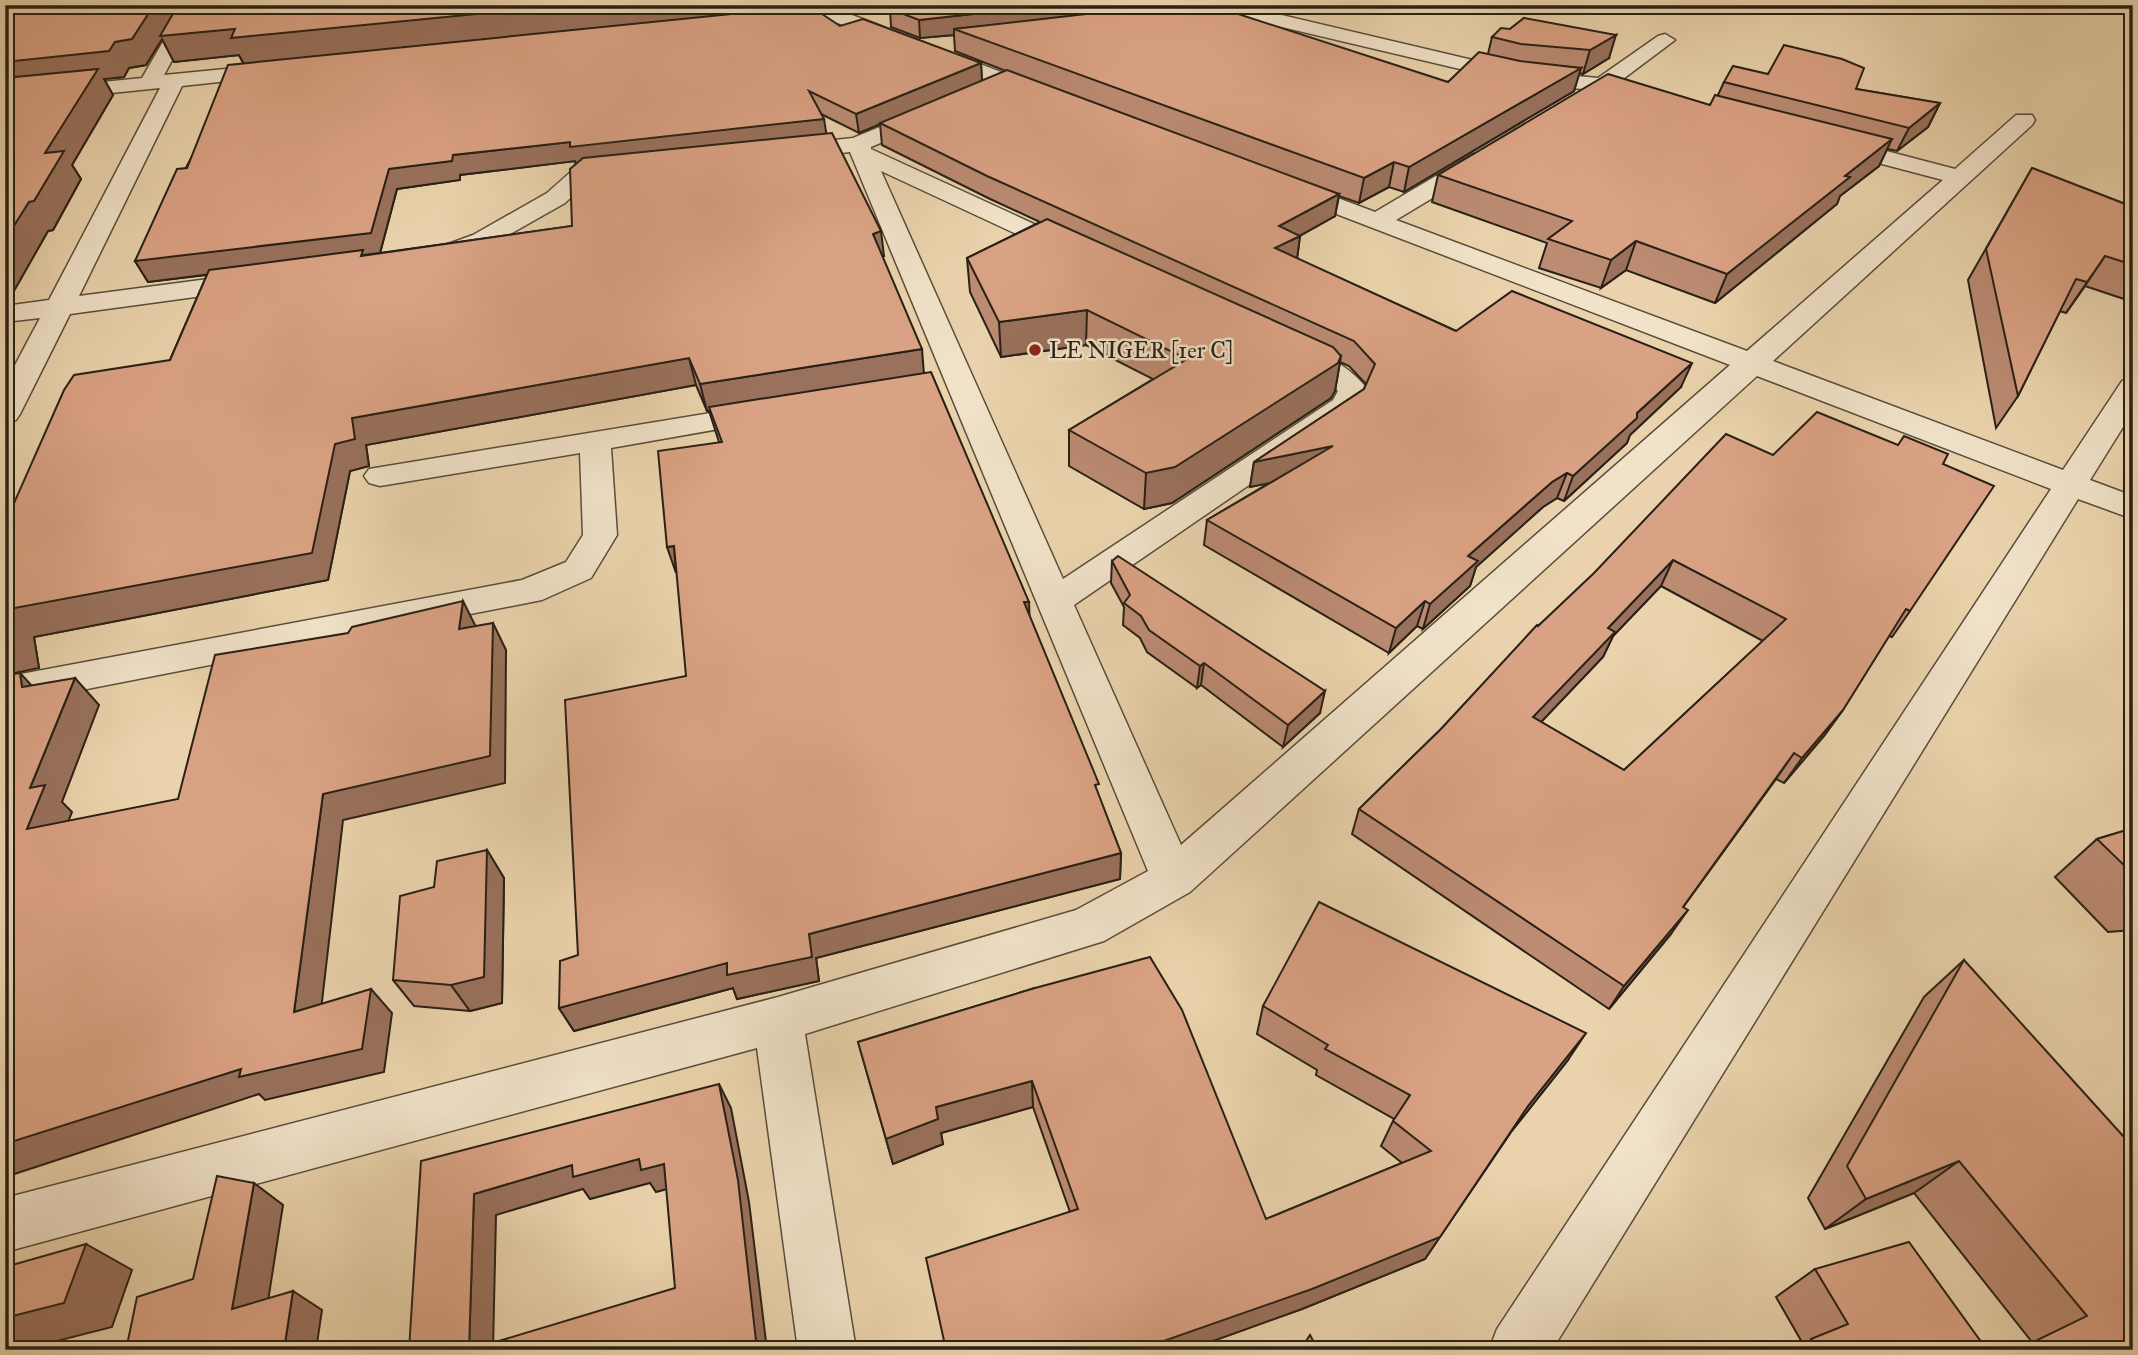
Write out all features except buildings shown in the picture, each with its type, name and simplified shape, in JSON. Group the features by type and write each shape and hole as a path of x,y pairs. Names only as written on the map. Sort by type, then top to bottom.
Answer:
{"street":[{"path":"149,83 193,5"},
{"path":"1214,5 1234,12 1515,76 1605,85 1657,99"},
{"path":"807,11 917,46 1058,100"},
{"path":"1193,16 1234,12"},
{"path":"1569,107 1605,85 1665,40"},
{"path":"917,46 958,42"},
{"path":"5,98 300,67"},
{"path":"5,414 176,80"},
{"path":"982,91 1007,81"},
{"path":"762,154 860,149 945,107"},
{"path":"5,1225 778,1020 1088,926 1174,878 2024,120"},
{"path":"1815,140 1960,177"},
{"path":"860,149 1100,264"},
{"path":"860,149 947,384 1055,601 1174,878"},
{"path":"1377,221 1497,150"},
{"path":"410,260 436,256 482,240 556,198 582,174 637,168"},
{"path":"1262,178 2133,508"},
{"path":"5,314 275,278"},
{"path":"1055,601 1346,405 1353,390 1338,374 1263,339"},
{"path":"1518,1350 2133,387"},
{"path":"380,476 798,408"},
{"path":"5,691 529,591 554,581 579,570 600,535 595,441"},
{"path":"778,1020 827,1350"}],"place":[{"name":"LE NIGER [1er C]","path":"1035,350"}]}
